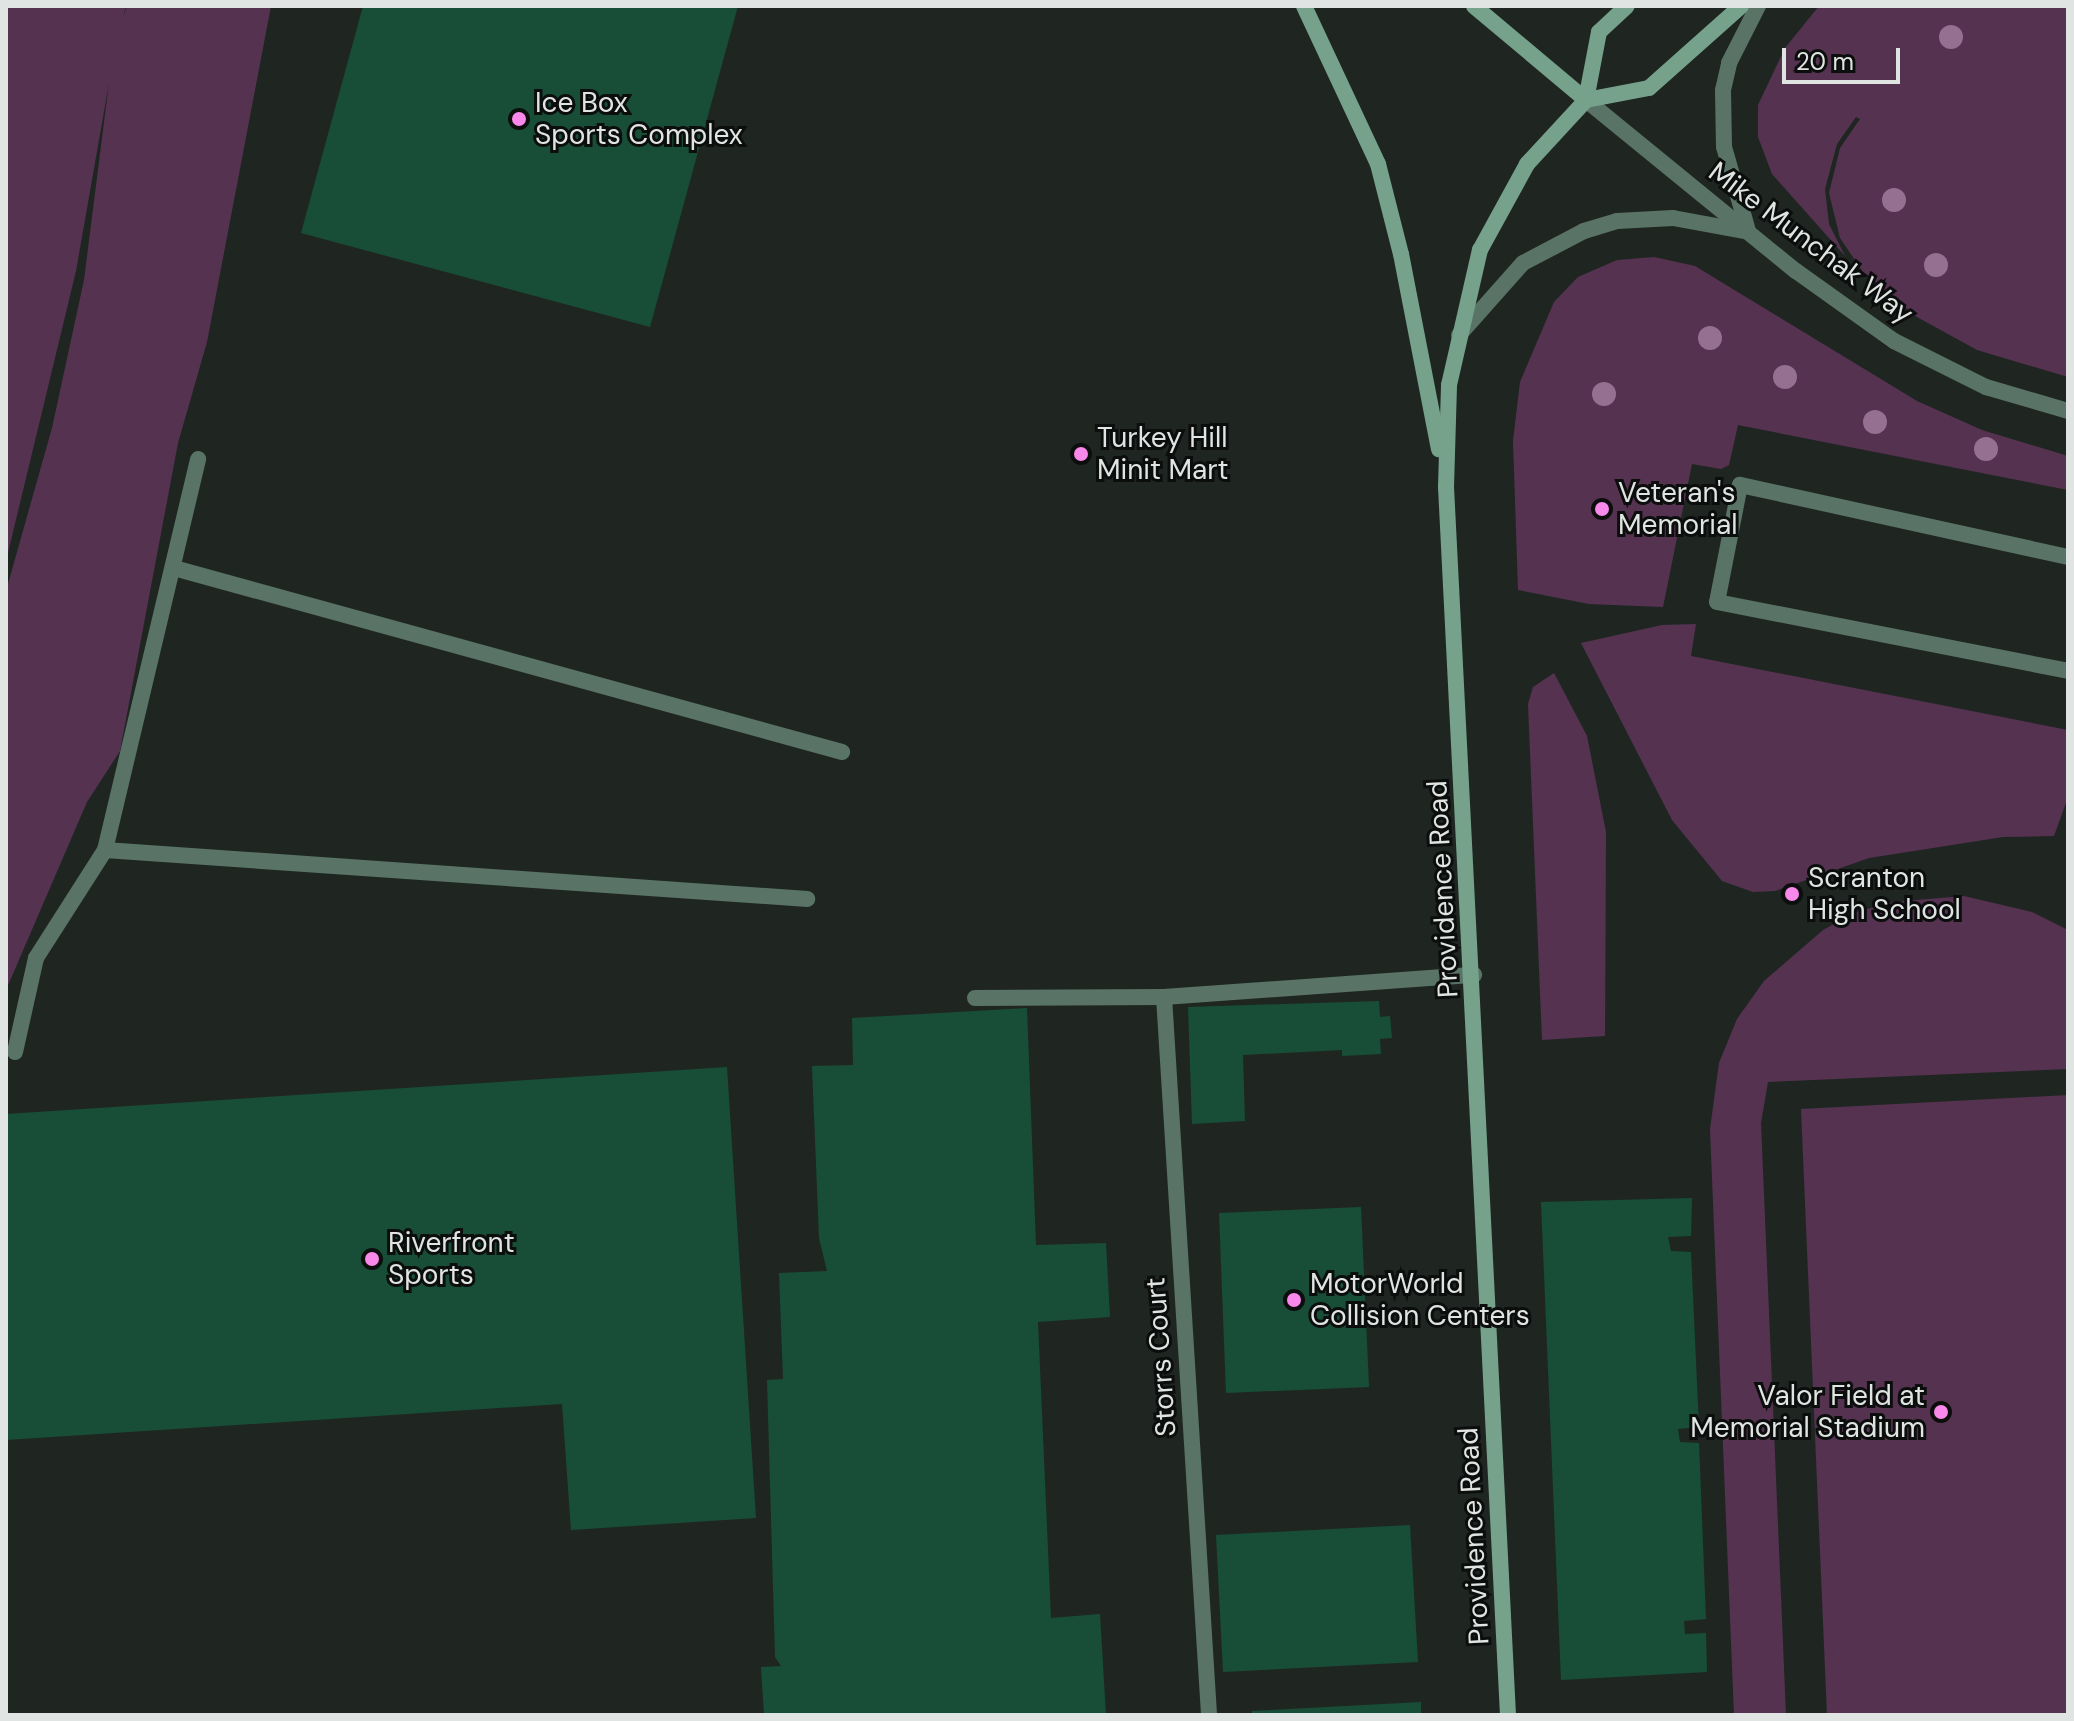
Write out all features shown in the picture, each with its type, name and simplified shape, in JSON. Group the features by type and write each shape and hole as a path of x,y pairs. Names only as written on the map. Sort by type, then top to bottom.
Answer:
{"main road":[{"path":"1304,6 1363,127 1391,207 1446,487"},
{"path":"1474,6 1586,100"},
{"path":"1586,100 1599,32 1627,6"},
{"path":"1586,100 1649,88 1741,6"},
{"name":"Providence Road","path":"1508,1715 1474,975 1446,487 1448,397 1456,340 1480,250 1508,194 1547,139 1586,100"}],"lane":[{"path":"1456,340 1523,263 1584,231 1617,221 1673,218 1749,232 1724,147 1723,90 1729,63 1758,6"},
{"name":"Mike Munchak Way","path":"1586,100 1749,232 1894,341 1986,387 2068,411"},
{"path":"15,1052 36,958 105,850 198,459"},
{"path":"2068,557 1740,485 1717,602 2068,671"},
{"path":"174,568 842,752"},
{"path":"105,850 807,899"},
{"path":"975,998 1164,997 1474,975"},
{"name":"Storrs Court","path":"1164,997 1209,1715"}],"shaded area":[{"path":"6,6 126,6 123,18 127,6 271,6 207,342 178,443 120,751 87,802 6,990 6,591 52,428 84,280 109,83 76,271 6,561"},
{"path":"1819,6 2068,6 2068,377 1977,350 1917,317 1863,272 1840,238 1829,193 1840,148 1860,119 1856,117 1837,144 1825,189 1829,224 1845,256 1772,174 1758,137 1758,105 1785,48"},
{"path":"1654,257 1695,266 1917,401 1982,430 2068,456 2068,490 1738,425 1729,465 1721,469 1692,464 1663,607 1589,604 1518,590 1513,441 1520,382 1554,302 1578,277 1617,260"},
{"path":"1696,624 1691,656 2068,730 2068,797 2054,836 2003,837 1869,858 1775,891 1753,892 1722,881 1672,820 1581,643 1662,625"},
{"path":"1554,673 1587,736 1606,832 1605,1036 1542,1040 1528,704 1533,687"},
{"path":"1964,896 2032,912 2068,930 2068,1069 1768,1082 1761,1123 1786,1715 1734,1715 1710,1129 1719,1063 1737,1019 1764,981 1823,930 1856,912 1893,902"},
{"name":"Valor Field at Memorial Stadium","path":"2068,1095 2068,1715 1827,1715 1801,1109"}],"building":[{"name":"Ice Box Sports Complex","path":"363,6 738,6 650,327 301,233"},
{"path":"1379,1001 1380,1017 1390,1016 1392,1038 1380,1039 1381,1054 1342,1056 1342,1050 1243,1055 1245,1121 1192,1124 1188,1007"},
{"path":"1027,1008 1036,1245 1106,1243 1110,1317 1038,1322 1051,1618 1100,1614 1106,1715 764,1715 761,1667 781,1666 775,1657 767,1380 783,1379 779,1273 827,1271 819,1238 812,1066 853,1065 852,1018"},
{"name":"Riverfront Sports","path":"727,1067 756,1518 571,1530 562,1404 6,1440 6,1114"},
{"path":"1692,1198 1691,1236 1668,1237 1671,1251 1691,1252 1699,1427 1678,1429 1680,1442 1699,1443 1706,1619 1684,1621 1685,1634 1706,1633 1707,1672 1561,1680 1541,1202"},
{"name":"MotorWorld Collision Centers","path":"1361,1207 1369,1387 1226,1393 1219,1213"},
{"path":"1410,1525 1418,1662 1223,1672 1216,1535"},
{"path":"1421,1702 1421,1715 1252,1715 1252,1711"}],"place":[{"name":"Ice Box Sports Complex","path":"519,119"},
{"name":"Turkey Hill Minit Mart","path":"1081,454"},
{"name":"Veteran's Memorial","path":"1602,509"},
{"name":"Scranton High School","path":"1792,894"},
{"name":"Riverfront Sports","path":"372,1259"},
{"name":"MotorWorld Collision Centers","path":"1294,1300"},
{"name":"Valor Field at Memorial Stadium","path":"1941,1412"}]}
